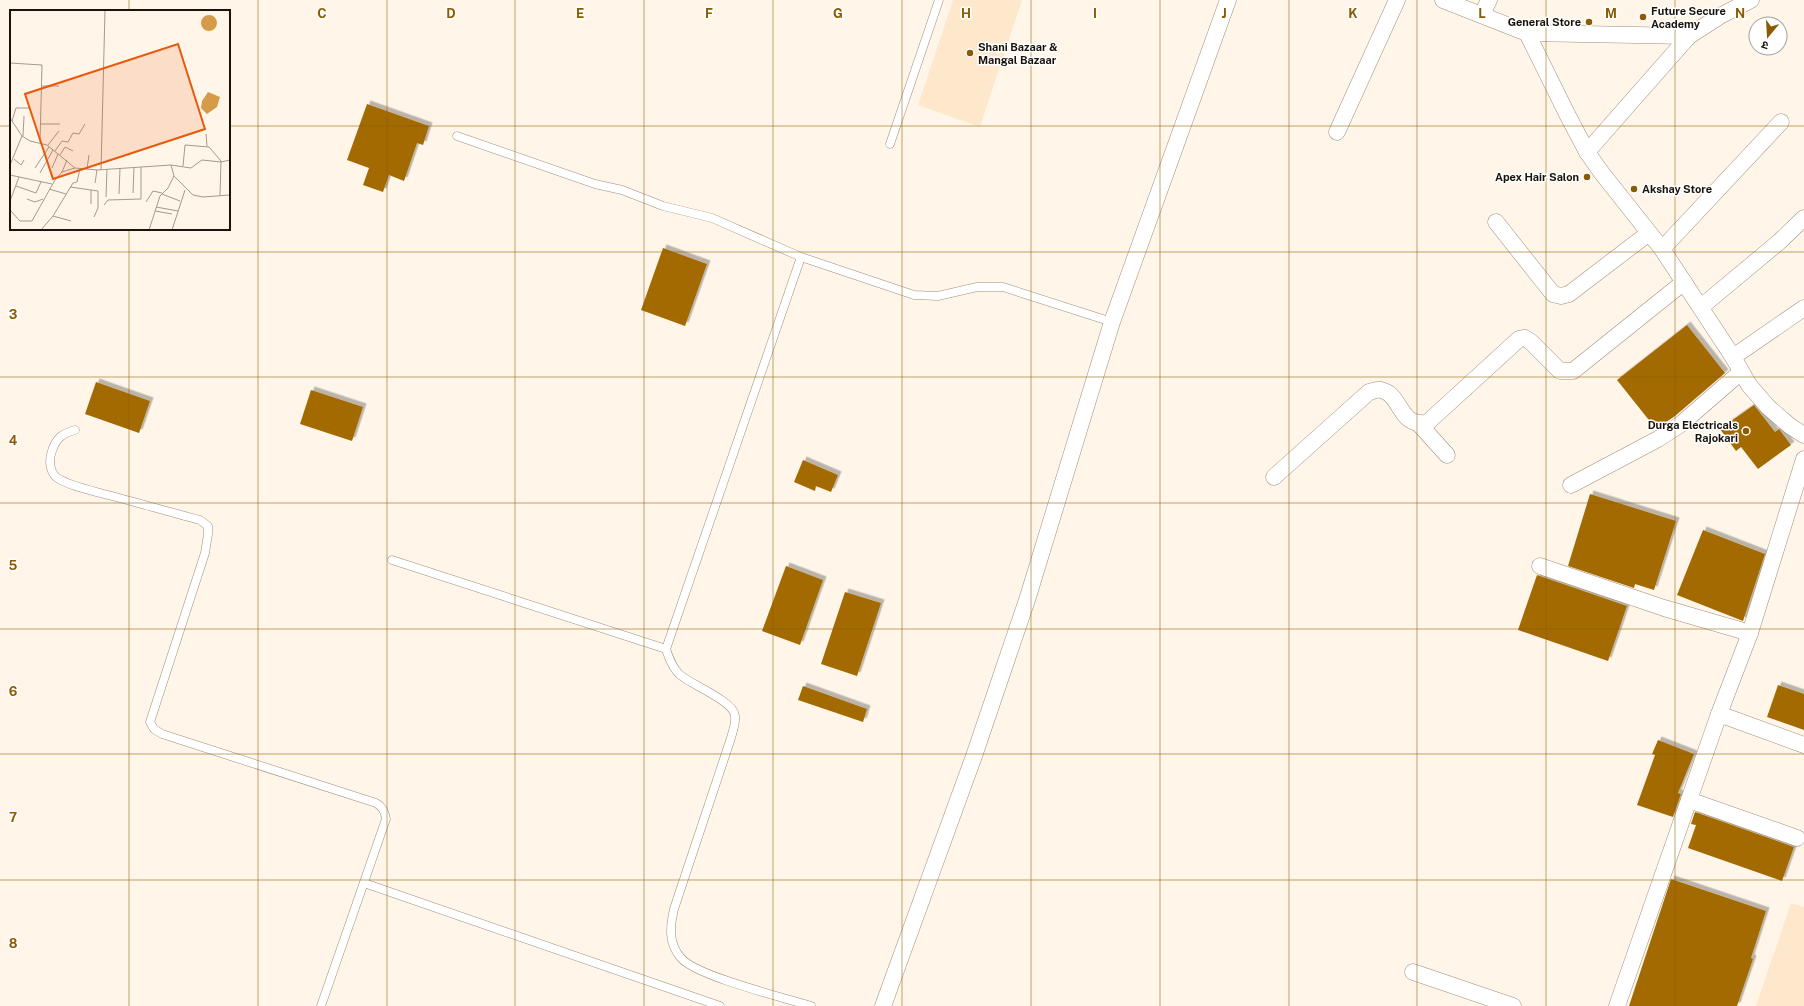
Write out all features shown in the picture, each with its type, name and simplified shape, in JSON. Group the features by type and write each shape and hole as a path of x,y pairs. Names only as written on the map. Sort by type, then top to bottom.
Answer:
{"street":[{"path":"883,1006 974,756 1022,615 1112,322 1228,0"},
{"path":"1337,132 1398,0"},
{"path":"1443,0 1482,14 1527,33 1689,36"},
{"path":"1482,14 1489,0"},
{"path":"1588,152 1689,36 1720,16 1751,0"},
{"path":"1527,33 1588,152 1601,172 1662,248 1733,357 1748,385 1768,407 1790,426 1804,435"},
{"path":"1662,248 1780,122"},
{"path":"1701,307 1779,242 1804,218"},
{"path":"1496,222 1554,294 1561,296 1569,294 1649,233"},
{"path":"1419,424 1427,422 1519,339 1526,338 1560,371 1573,371 1684,282"},
{"path":"1733,357 1804,308"},
{"path":"1571,485 1658,439 1681,424 1741,372"},
{"path":"1274,477 1369,392 1380,389 1388,392 1410,420 1419,424 1447,455"},
{"path":"1617,1006 1719,714 1750,633 1804,459"},
{"path":"1540,566 1664,608 1750,633"},
{"path":"1719,714 1804,745"},
{"path":"1689,800 1797,838"},
{"path":"1413,972 1513,1006"}],"lane":[{"path":"890,144 939,0"},
{"path":"457,136 595,184 622,190 664,206 712,218 801,257 914,295 938,296 977,287 1003,287 1112,322"},
{"path":"801,257 666,649 670,662 678,673 693,685 726,703 733,709 735,717 730,741 674,909 670,927 672,944 681,959 702,972 812,1006"},
{"path":"75,430 64,433 56,440 50,457 51,469 56,476 65,482 91,491 200,520 208,526 205,553 150,722 154,729 162,734 376,803 386,814 386,819 321,1006"},
{"path":"392,560 666,649"},
{"path":"364,883 720,1006"}],"shaded area":[{"name":"Shani Bazaar & Mangal Bazaar","path":"953,0 1022,0 980,127 918,105"},
{"path":"1791,903 1804,907 1804,1006 1756,1006"}],"building":[{"path":"367,104 429,126 423,145 417,143 404,181 389,175 383,192 363,185 369,168 347,160"},
{"path":"663,248 707,264 685,326 641,310"},
{"path":"1687,325 1725,373 1675,416 1656,429 1617,380"},
{"path":"96,382 150,401 139,433 85,414"},
{"path":"311,390 363,407 352,441 300,424"},
{"path":"1754,405 1775,432 1779,429 1791,445 1758,469 1741,447 1736,451 1720,429"},
{"path":"803,460 838,475 831,492 816,486 815,491 794,482"},
{"path":"1590,494 1676,521 1654,590 1635,584 1634,588 1568,566"},
{"path":"1703,530 1765,554 1743,621 1677,595"},
{"path":"786,566 823,580 800,645 762,631"},
{"path":"1537,575 1627,606 1608,661 1518,630"},
{"path":"845,592 881,603 857,676 821,664"},
{"path":"1778,685 1804,694 1804,730 1767,717"},
{"path":"803,686 867,709 863,722 798,700"},
{"path":"1658,740 1694,754 1678,793 1681,794 1673,817 1637,805 1655,755 1652,754"},
{"path":"1695,812 1794,847 1782,881 1688,848 1696,825 1691,824"},
{"path":"1671,879 1766,911 1751,958 1753,959 1737,1006 1629,1006"}],"place":[{"name":"Future Secure Academy","path":"1643,17"},
{"name":"General Store","path":"1589,22"},
{"name":"Shani Bazaar & Mangal Bazaar","path":"970,53"},
{"name":"Apex Hair Salon","path":"1587,177"},
{"name":"Akshay Store","path":"1634,189"},
{"name":"Durga Electricals Rajokari","path":"1746,431"}]}
